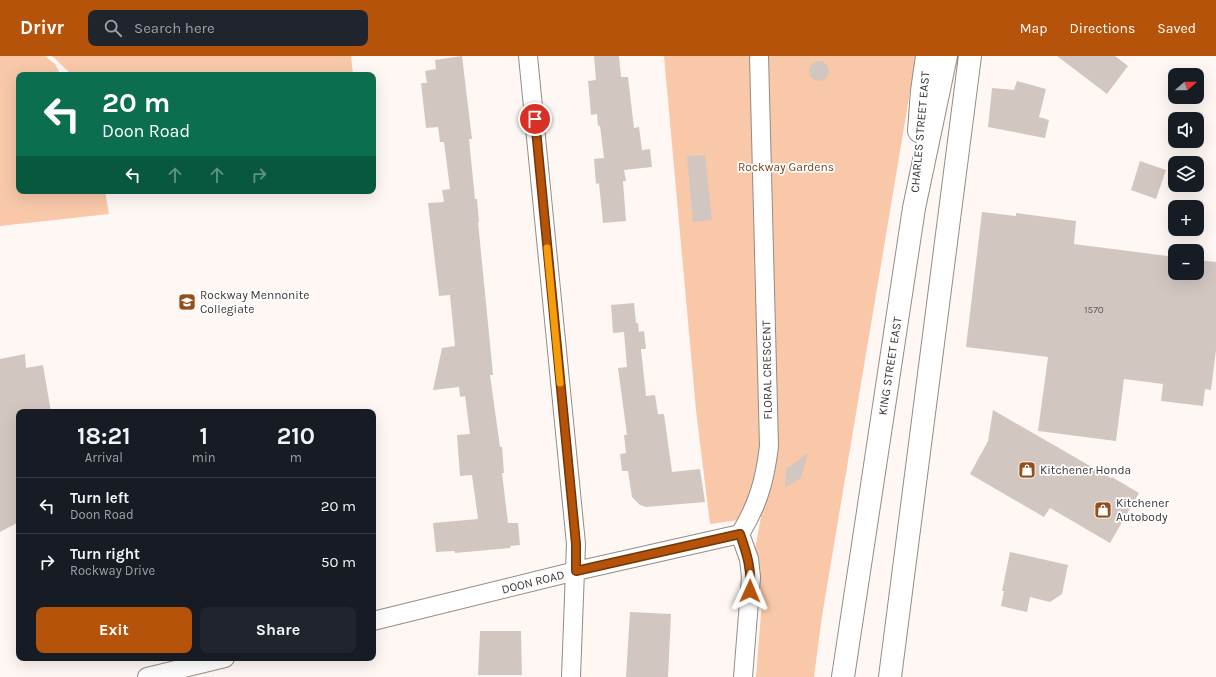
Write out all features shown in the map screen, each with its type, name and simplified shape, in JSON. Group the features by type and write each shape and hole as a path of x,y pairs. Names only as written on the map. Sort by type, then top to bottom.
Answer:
{"main road":[{"name":"CHARLES STREET EAST","path":"914,208 922,92 927,56"},
{"name":"KING STREET EAST","path":"843,677 914,208 946,56"},
{"path":"890,677 970,56"}],"street":[{"path":"528,56 576,544 576,571 572,599 571,677"},
{"name":"FLORAL CRESCENT","path":"740,534 752,514 766,476 769,446 759,56"},
{"path":"740,534 749,559 751,577 743,677"},
{"name":"DOON ROAD","path":"376,620 576,571 740,534"},
{"path":"147,677 169,674 214,661"}],"green space":[{"path":"0,56 45,56 55,64 59,72 16,72 16,194 106,194 109,214 0,226"},
{"path":"52,56 351,56 353,72 69,72"},
{"name":"Rockway Gardens","path":"664,56 916,56 822,616 814,677 756,677 762,601 755,549 761,517 710,524 696,410"}],"building":[{"path":"462,56 472,139 469,139 475,199 477,199 493,375 490,375 500,447 502,447 504,473 502,473 508,523 518,523 520,545 510,546 511,548 455,553 454,551 436,552 433,523 478,519 472,475 460,476 457,435 470,434 465,396 460,397 459,387 433,390 442,348 455,346 450,295 439,296 428,203 444,202 442,190 450,189 444,142 440,142 438,127 426,128 421,83 427,83 425,71 436,69 435,60"},
{"path":"594,56 619,56 621,77 628,77 634,128 639,127 642,150 650,149 652,167 624,170 626,181 623,181 626,221 603,223 599,183 596,184 594,159 604,158 597,114 591,115 588,81 596,80"},
{"path":"1057,56 1115,56 1128,66 1107,94"},
{"path":"815,61 823,61 829,67 829,75 823,81 815,81 809,75 809,67"},
{"path":"1017,81 1046,89 1039,117 1049,120 1045,138 988,127 992,88 1014,90"},
{"path":"705,155 712,220 693,222 687,156"},
{"path":"1140,161 1166,170 1156,199 1131,190"},
{"path":"982,212 1016,216 1016,213 1076,221 1074,244 1168,256 1168,280 1204,280 1204,261 1216,262 1216,350 1211,390 1205,389 1203,406 1161,401 1163,384 1124,379 1116,441 1038,431 1048,357 966,347"},
{"path":"634,303 636,323 638,323 639,332 644,331 646,349 641,349 646,396 655,395 658,414 664,414 672,472 700,469 705,502 646,507 640,505 632,497 628,471 622,471 620,454 626,453 624,435 627,435 618,368 627,367 624,332 613,333 611,305"},
{"path":"25,354 26,368 43,365 50,409 16,409 16,524 0,532 0,359"},
{"path":"993,410 1139,493 1110,543 1050,508 1044,517 970,474 988,441"},
{"path":"808,453 801,478 785,488 786,469"},
{"path":"1010,552 1068,565 1062,594 1050,602 1030,597 1027,612 1001,606 1004,591 1002,591"},
{"path":"630,612 671,614 668,677 626,677"},
{"path":"480,631 521,631 522,675 478,675"}],"slow traffic":[{"path":"547,248 560,383"}],"place":[{"name":"Rockway Mennonite Collegiate","path":"187,302"},
{"name":"Kitchener Honda","path":"1027,470"},
{"name":"Kitchener Autobody","path":"1103,510"}],"route":[{"path":"535,119 576,544 576,571 740,534 749,559 751,577 750,591"}]}
